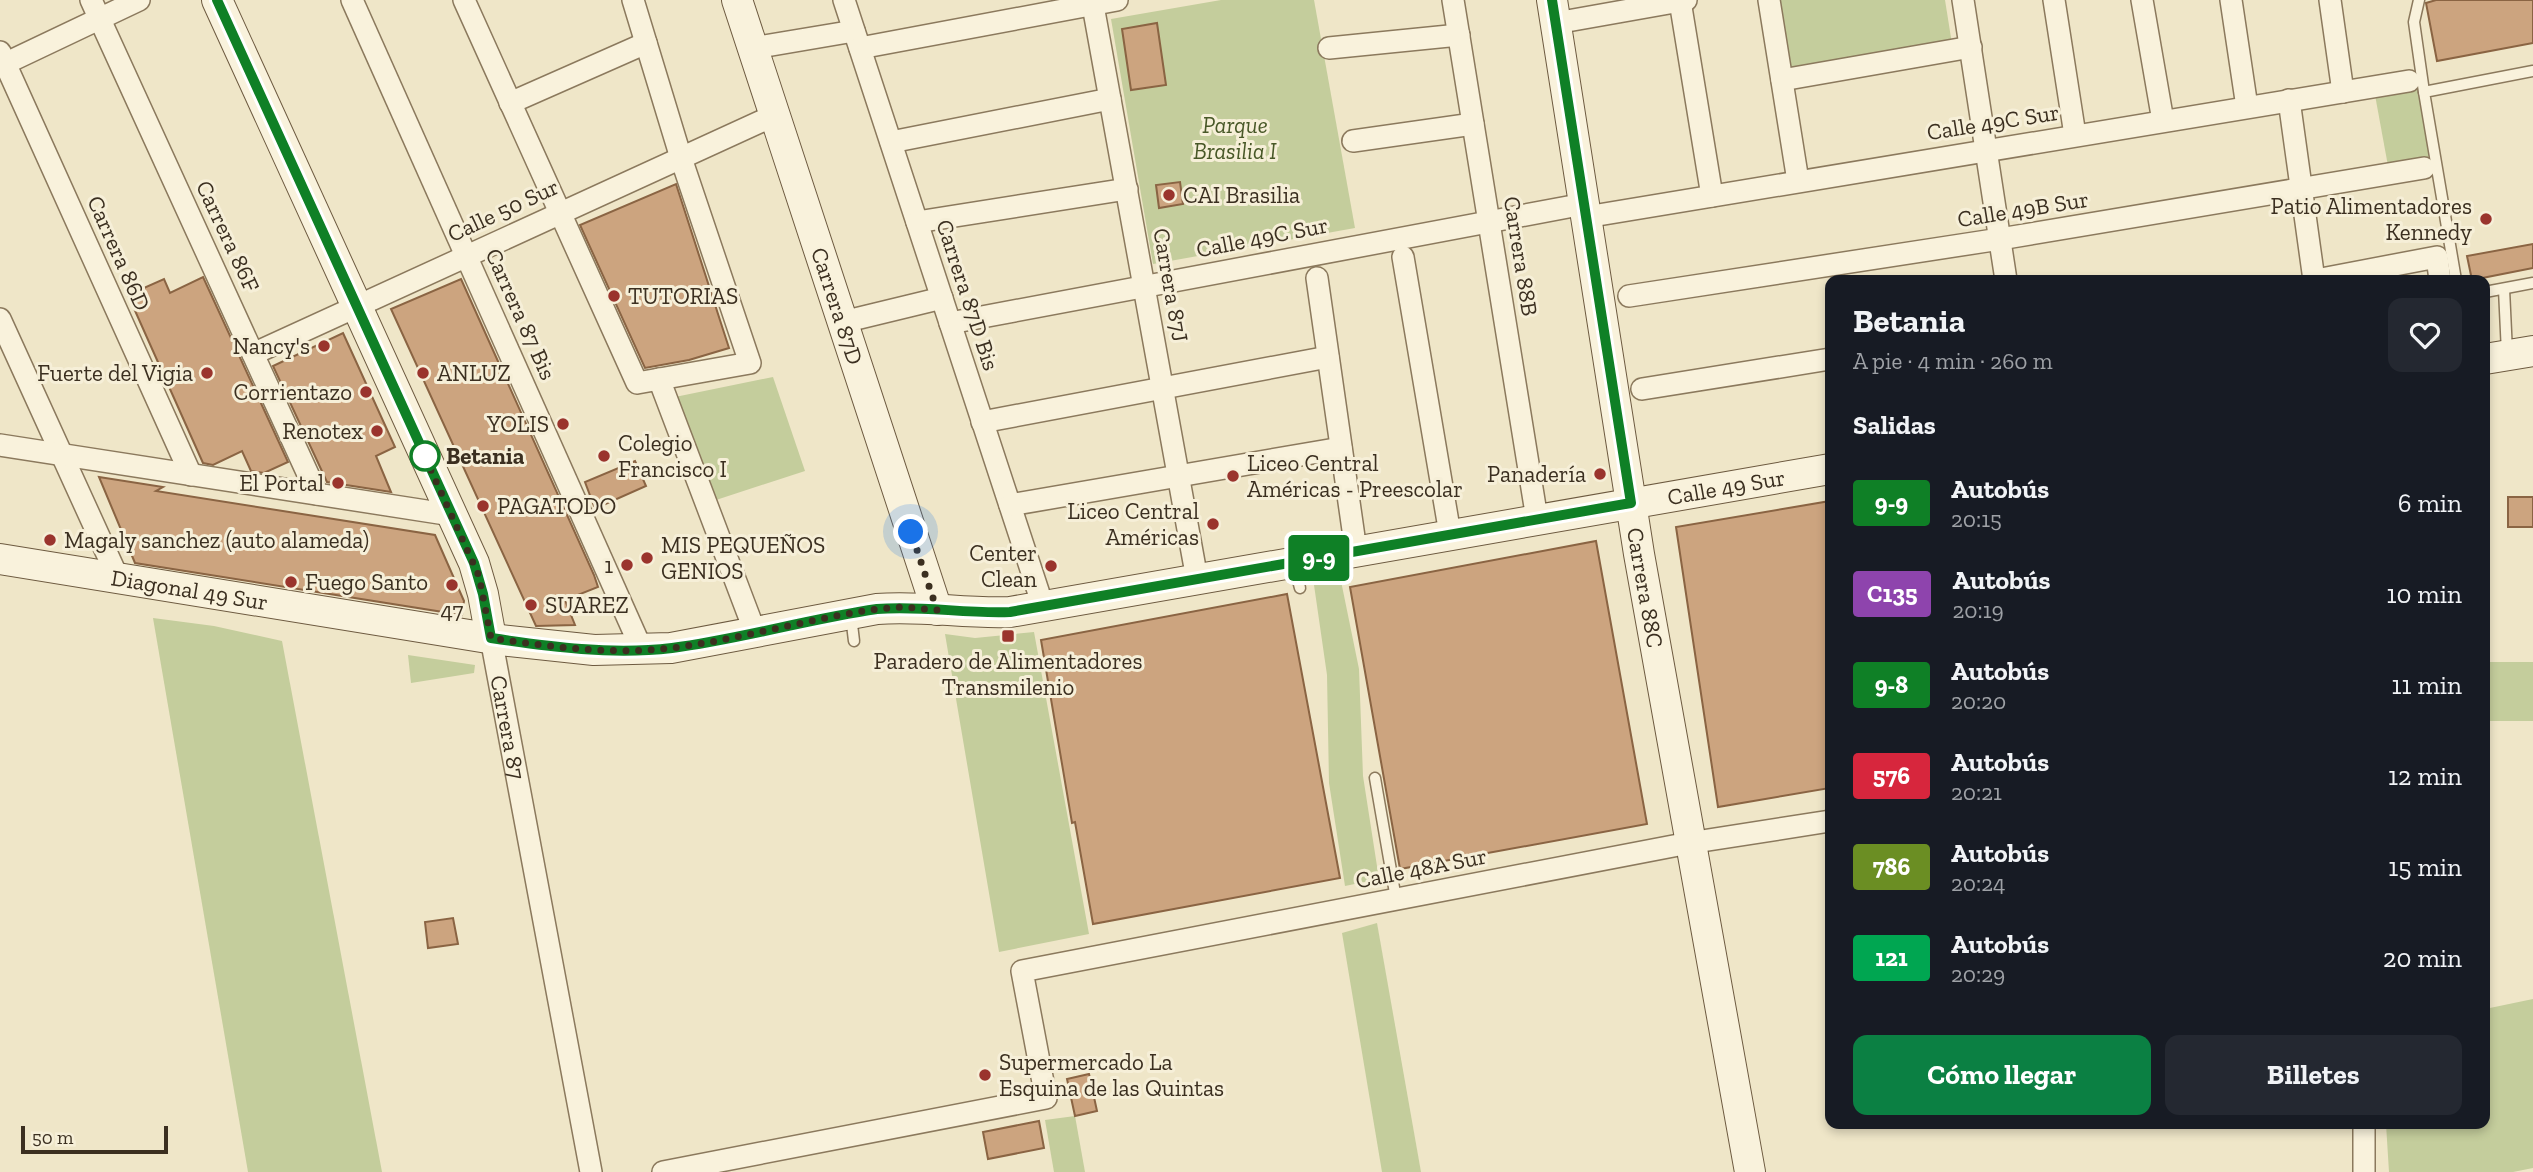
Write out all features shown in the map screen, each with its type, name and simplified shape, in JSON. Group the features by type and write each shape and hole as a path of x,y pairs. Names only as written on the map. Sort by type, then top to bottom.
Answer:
{"street":[{"path":"2,61 95,9 139,0"},
{"name":"Carrera 87","path":"217,0 479,576 591,1172"},
{"name":"Carrera 87 Bis","path":"352,0 642,650"},
{"path":"464,0 637,383 750,363 681,158 633,0"},
{"name":"Carrera 87D","path":"737,0 937,610"},
{"name":"Carrera 87D Bis","path":"844,0 1043,606"},
{"path":"753,48 857,39 1117,0"},
{"name":"Carrera 88B","path":"1453,0 1537,519"},
{"path":"1769,0 1798,181"},
{"path":"1963,0 2005,275"},
{"path":"2054,0 2075,135"},
{"path":"2141,0 2163,121"},
{"path":"2231,0 2247,107"},
{"path":"2330,0 2343,92"},
{"path":"1554,11 1683,1 1712,196"},
{"name":"Carrera 87J","path":"1093,2 1197,579"},
{"name":"Carrera 86F","path":"95,9 317,494"},
{"name":"Carrera 88C","path":"1554,11 1631,503 1689,843 1750,1172"},
{"path":"1329,48 1459,35"},
{"path":"510,103 646,43"},
{"path":"1782,80 1970,47"},
{"name":"Carrera 86D","path":"2,61 191,475"},
{"name":"Calle 49C Sur","path":"950,323 1489,221 1712,196 2289,100 2416,86"},
{"path":"891,142 1110,99"},
{"path":"2289,100 2314,275"},
{"name":"Calle 50 Sur","path":"253,354 775,115"},
{"path":"1353,141 1473,124"},
{"name":"Calle 49B Sur","path":"1629,296 2000,239 2424,168"},
{"path":"917,222 1127,189"},
{"path":"1403,257 1450,534"},
{"path":"2342,275 2437,257 2439,275"},
{"path":"1317,278 1356,551"},
{"path":"843,322 942,298"},
{"path":"0,319 118,578"},
{"path":"982,422 1328,357"},
{"path":"1642,389 1825,360"},
{"path":"659,379 755,632"},
{"path":"0,445 452,516"},
{"path":"1010,505 1341,448"},
{"name":"Calle 49 Sur","path":"1043,606 1197,579 1297,575 1356,551 1825,470"},
{"name":"Diagonal 49 Sur","path":"0,559 491,638 581,649 642,650 701,643 755,632 852,627 902,607 984,614 1043,606"},
{"name":"Calle 48A Sur","path":"663,1172 1046,1098 1021,971 1689,843 1825,822"},
{"path":"2364,1129 2364,1172"}],"lane":[{"path":"2419,0 2414,22 2416,86 2455,275"},
{"path":"2416,86 2533,71"},
{"path":"2490,291 2533,283"},
{"path":"2504,289 2508,356"},
{"path":"1375,778 1396,899"}],"green space":[{"name":"Parque Brasilia I","path":"1221,0 1314,0 1355,228 1153,264 1111,19"},
{"path":"1779,0 1945,0 1952,44 1790,71"},
{"path":"2418,88 2430,159 2388,166 2375,95"},
{"path":"773,377 805,471 716,500 675,397"},
{"path":"1341,581 1359,669 1363,776 1379,879 1345,886 1329,783 1327,675 1314,585"},
{"path":"153,618 214,626 282,641 382,1172 248,1172"},
{"path":"1034,632 1089,934 999,952 945,634 975,638"},
{"path":"408,655 475,665 474,673 411,683"},
{"path":"2490,662 2533,662 2533,721 2490,721"},
{"path":"1377,923 1421,1172 1382,1172 1342,933"},
{"path":"2533,999 2533,1168 2513,1172 2389,1172 2386,1129 2490,1129 2490,1008"},
{"path":"1075,1116 1085,1172 1054,1172 1045,1120"}],"building":[{"path":"2436,0 2533,0 2533,43 2437,61 2426,3"},
{"path":"1157,23 1166,85 1131,90 1122,29"},
{"name":"CAI Brasilia","path":"1180,182 1183,204 1159,208 1156,185"},
{"path":"676,184 729,348 689,360 645,368 580,225"},
{"path":"2533,244 2533,268 2490,276 2471,275 2467,256"},
{"name":"Fuerte del Vigia","path":"203,277 288,462 264,473 251,471 242,451 213,465 203,463 128,295 164,279 170,293"},
{"path":"461,279 598,587 565,600 575,625 536,626 391,309"},
{"path":"343,333 395,447 376,456 391,492 327,482 273,366"},
{"path":"635,461 646,486 601,506 594,506 585,482"},
{"path":"99,477 163,487 156,491 435,535 464,601 462,615 135,563"},
{"path":"2508,497 2533,497 2533,527 2508,527"},
{"path":"1825,502 1825,789 1718,807 1676,527"},
{"path":"1596,541 1647,824 1400,869 1350,587"},
{"path":"1287,594 1340,878 1093,924 1075,822 1072,823 1041,640"},
{"path":"453,918 458,944 428,948 425,922"},
{"path":"1089,1074 1097,1111 1075,1116 1067,1079"},
{"path":"1039,1121 1044,1148 988,1159 983,1132"}],"bus line":[{"name":"9-9","path":"217,0 474,563 491,638 594,650 642,650 701,643 877,609 902,607 984,614 1010,612 1631,503 1552,0"}],"place":[{"name":"CAI Brasilia","path":"1169,195"},
{"name":"Patio Alimentadores Kennedy","path":"2486,219"},
{"name":"TUTORIAS","path":"614,296"},
{"name":"Nancy's","path":"324,346"},
{"name":"Fuerte del Vigia","path":"207,373"},
{"name":"ANLUZ","path":"423,373"},
{"name":"Corrientazo","path":"366,392"},
{"name":"YOLIS","path":"563,424"},
{"name":"Renotex","path":"377,431"},
{"name":"Betania","path":"425,456"},
{"name":"Colegio Francisco I","path":"604,456"},
{"name":"Panadería","path":"1600,474"},
{"name":"Liceo Central Américas - Preescolar","path":"1233,476"},
{"name":"El Portal","path":"338,483"},
{"name":"PAGATODO","path":"483,506"},
{"name":"Liceo Central Américas","path":"1213,524"},
{"name":"Magaly sanchez (auto alameda)","path":"50,540"},
{"name":"MIS PEQUEÑOS GENIOS","path":"647,558"},
{"name":"1","path":"627,565"},
{"name":"Center Clean","path":"1051,566"},
{"name":"Fuego Santo","path":"291,582"},
{"name":"47","path":"452,585"},
{"name":"SUAREZ","path":"531,605"},
{"name":"Paradero de Alimentadores Transmilenio","path":"1008,636"},
{"name":"Supermercado La Esquina de las Quintas","path":"985,1075"}],"route":[{"path":"425,456 420,446 479,576 491,638 594,650 642,650 701,643 877,609 902,607 937,610 911,532"}]}
